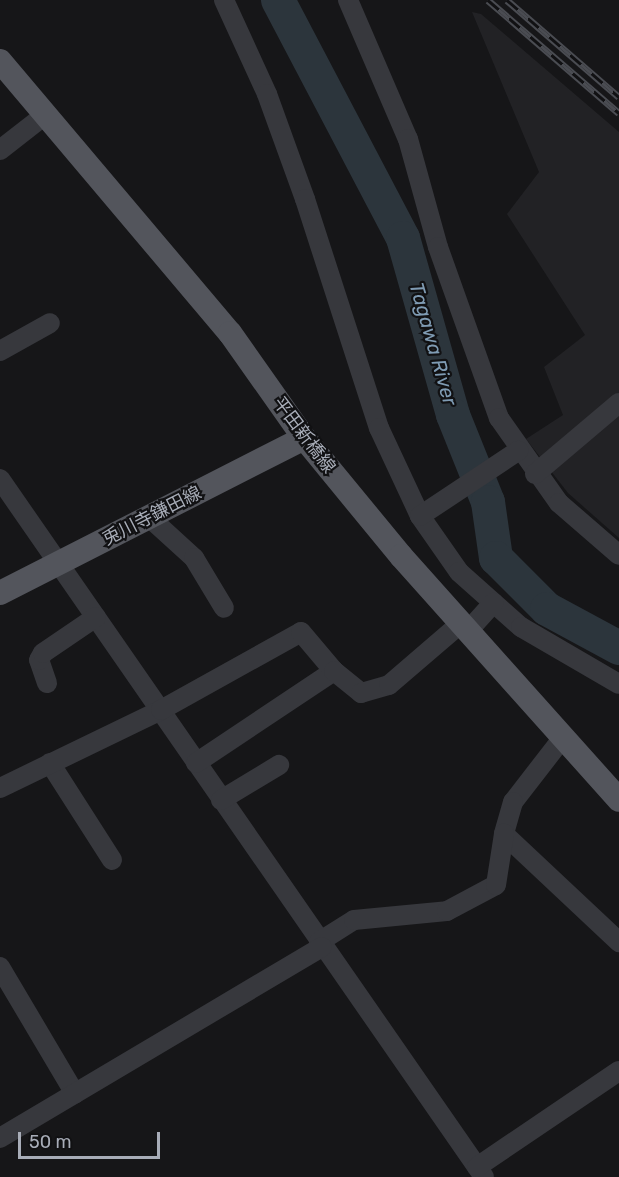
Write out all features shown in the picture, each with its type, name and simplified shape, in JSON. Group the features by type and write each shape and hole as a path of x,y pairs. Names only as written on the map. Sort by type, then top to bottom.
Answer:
{"main road":[{"name":"平田新橋線","path":"0,61 230,333 304,438 561,740 619,800"},
{"name":"兎川寺鎌田線","path":"0,593 304,438"}],"street":[{"path":"224,0 267,94 305,199 378,428 423,514 459,572 493,603 555,650 619,684"},
{"path":"348,0 408,139 438,248 485,384 514,453 588,533 619,555"},
{"path":"0,150 46,114"},
{"path":"0,351 50,323"},
{"path":"535,474 619,403"},
{"path":"423,514 514,453"},
{"path":"0,479 321,945 481,1172 619,1071"},
{"path":"149,517 194,558 212,601"},
{"path":"0,788 161,710 301,632 334,671 361,693 389,685 493,603"},
{"path":"47,683 40,668 43,653 96,617"},
{"path":"196,764 334,671"},
{"path":"0,1138 321,945 354,920 447,911 496,885 504,834 513,802 561,740"},
{"path":"50,763 112,860"},
{"path":"221,800 279,765"},
{"path":"504,834 619,942"},
{"path":"0,967 75,1094"}],"shaded area":[{"path":"472,12 481,14 619,132 619,538 568,493 526,439 563,415 544,367 585,335 507,214 539,172"}],"waterway":[{"name":"Tagawa River","path":"278,0 403,238 453,415 488,502 496,558 547,609 619,648"}],"railway":[{"path":"488,0 619,113"},
{"path":"507,0 619,97"}]}
